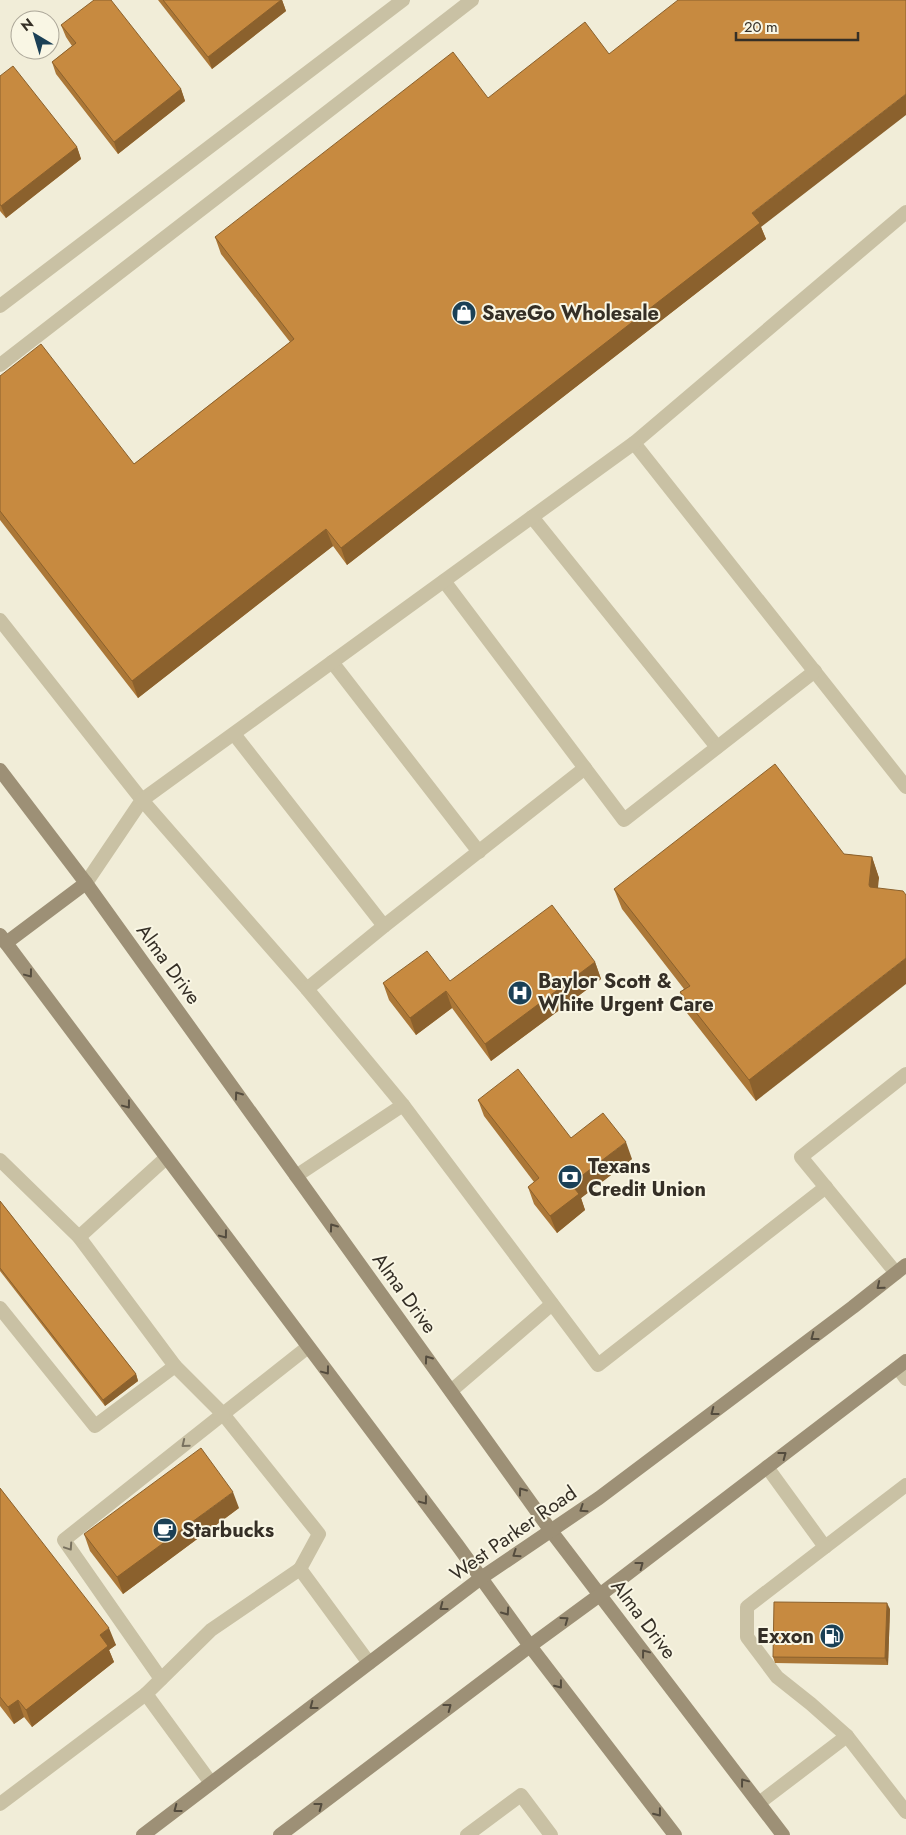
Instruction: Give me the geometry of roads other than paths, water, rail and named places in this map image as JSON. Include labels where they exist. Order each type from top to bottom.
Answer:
[{"type":"main road","name":"Alma Drive","points":[[0,770],[86,883],[551,1530],[784,1835]]},
{"type":"main road","points":[[86,883],[3,939],[482,1578],[530,1646],[675,1835]]},
{"type":"main road","name":"West Parker Road","points":[[143,1835],[482,1578],[599,1498],[846,1313],[901,1269]]},
{"type":"main road","points":[[280,1835],[767,1467],[903,1369]]},
{"type":"lane","points":[[0,306],[403,0]]},
{"type":"lane","points":[[0,365],[472,0]]},
{"type":"lane","points":[[86,883],[142,800],[634,442],[906,212]]},
{"type":"lane","points":[[634,442],[906,787]]},
{"type":"lane","points":[[532,516],[717,747]]},
{"type":"lane","points":[[444,581],[624,820],[815,671]]},
{"type":"lane","points":[[0,620],[142,800],[307,989],[404,1105],[598,1365],[826,1187]]},
{"type":"lane","points":[[332,662],[479,852]]},
{"type":"lane","points":[[234,734],[384,926]]},
{"type":"lane","points":[[307,989],[585,768]]},
{"type":"lane","points":[[901,1269],[801,1157],[906,1074]]},
{"type":"lane","points":[[296,1176],[404,1105]]},
{"type":"lane","points":[[79,1237],[166,1158]]},
{"type":"lane","points":[[0,1160],[79,1237],[175,1366],[223,1414],[319,1534],[300,1569],[211,1630],[146,1694],[0,1804]]},
{"type":"lane","points":[[450,1391],[552,1304]]},
{"type":"lane","points":[[0,1308],[95,1426],[175,1366]]},
{"type":"lane","points":[[161,1679],[64,1540],[308,1347]]},
{"type":"lane","points":[[767,1467],[825,1546]]},
{"type":"lane","points":[[906,1485],[747,1607],[747,1638],[777,1677],[847,1736],[906,1812]]},
{"type":"lane","points":[[300,1569],[369,1663]]},
{"type":"lane","points":[[146,1694],[211,1783]]},
{"type":"lane","points":[[759,1803],[847,1736]]},
{"type":"lane","points":[[467,1835],[520,1795],[551,1835]]},
{"type":"place","name":"SaveGo Wholesale","points":[[464,313]]},
{"type":"place","name":"Baylor Scott & White Urgent Care","points":[[520,993]]},
{"type":"place","name":"Texans Credit Union","points":[[570,1177]]},
{"type":"place","name":"Starbucks","points":[[165,1530]]},
{"type":"place","name":"Exxon","points":[[832,1636]]}]
